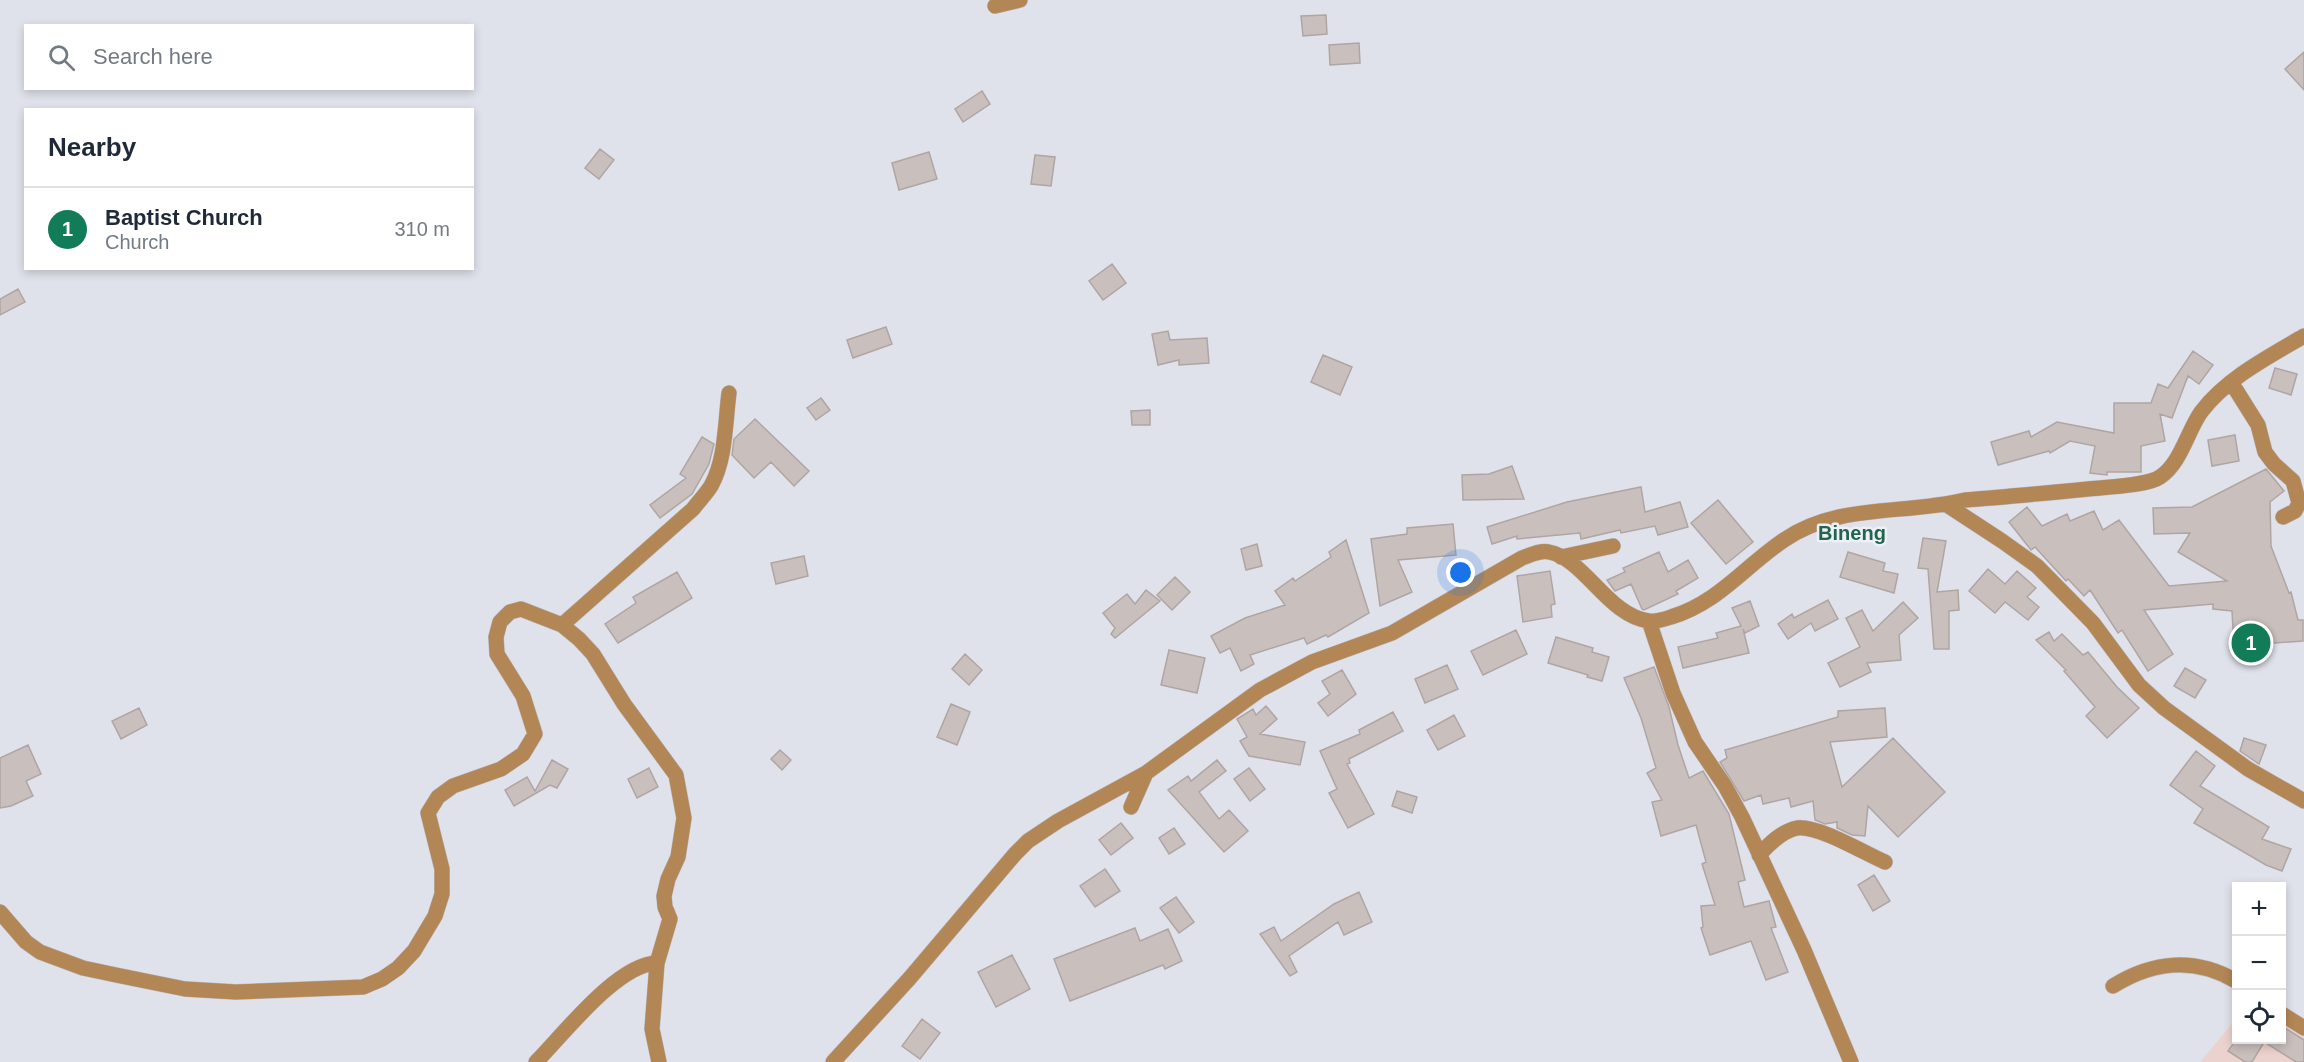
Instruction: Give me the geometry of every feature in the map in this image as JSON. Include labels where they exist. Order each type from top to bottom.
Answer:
[{"type":"street","points":[[995,6],[1020,0]]},
{"type":"street","points":[[833,1062],[909,979],[1028,841],[1084,806],[1146,773],[1244,700],[1289,674],[1312,662],[1392,633],[1522,558],[1537,552],[1549,552],[1561,557],[1602,594],[1629,614],[1649,621],[1678,615],[1706,603],[1785,539],[1816,523],[1848,514],[2116,486],[2158,479],[2174,462],[2202,411],[2231,382],[2304,336]]},
{"type":"street","points":[[2231,382],[2258,424],[2265,453],[2293,481],[2299,503],[2295,512],[2283,517]]},
{"type":"street","points":[[562,625],[693,508],[710,487],[718,471],[722,453],[729,393]]},
{"type":"street","points":[[1947,505],[2037,566],[2093,623],[2139,685],[2164,708],[2248,769],[2304,801]]},
{"type":"street","points":[[1561,557],[1613,546]]},
{"type":"street","points":[[0,912],[26,942],[40,952],[61,961],[105,973],[185,989],[236,992],[289,991],[363,987],[382,979],[398,968],[414,951],[435,916],[442,894],[440,855],[428,822],[428,813],[438,796],[453,786],[501,769],[523,754],[535,734],[523,696],[497,654],[496,637],[500,622],[510,612],[521,609],[562,625],[579,639],[593,654],[624,704],[676,775],[684,818],[683,837],[664,896],[665,907],[670,919],[657,963],[652,1029],[659,1062]]},
{"type":"street","points":[[1649,621],[1673,693],[1695,742],[1733,799],[1808,960],[1851,1062]]},
{"type":"street","points":[[1131,807],[1146,773]]},
{"type":"street","points":[[1759,855],[1784,834],[1804,828],[1818,831],[1885,862]]},
{"type":"street","points":[[536,1062],[608,988],[629,973],[651,963],[657,963]]},
{"type":"street","points":[[2113,986],[2144,970],[2182,964],[2216,970],[2232,979]]},
{"type":"street","points":[[2286,1017],[2304,1028]]},
{"type":"shaded area","points":[[2232,1024],[2232,1044],[2286,1044],[2286,1025],[2304,1036],[2304,1062],[2200,1062]]},
{"type":"building","points":[[1326,15],[1327,34],[1303,36],[1301,16]]},
{"type":"building","points":[[1359,43],[1360,63],[1330,65],[1329,45]]},
{"type":"building","points":[[2304,52],[2304,90],[2285,69]]},
{"type":"building","points":[[982,91],[990,104],[963,122],[955,109]]},
{"type":"building","points":[[600,149],[614,160],[599,179],[585,168]]},
{"type":"building","points":[[929,152],[937,179],[899,190],[892,163]]},
{"type":"building","points":[[1035,155],[1055,157],[1051,186],[1031,184]]},
{"type":"building","points":[[1112,264],[1126,283],[1103,300],[1089,281]]},
{"type":"building","points":[[18,289],[25,302],[0,315],[0,299]]},
{"type":"building","points":[[886,327],[892,344],[853,358],[847,340]]},
{"type":"building","points":[[1168,331],[1170,340],[1207,338],[1209,363],[1179,365],[1179,360],[1158,365],[1152,334]]},
{"type":"building","points":[[2193,351],[2213,365],[2199,384],[2188,376],[2172,418],[2160,414],[2165,441],[2141,446],[2141,472],[2107,472],[2107,475],[2090,473],[2095,446],[2070,441],[2050,453],[2049,451],[1998,465],[1991,442],[2029,431],[2031,437],[2057,422],[2114,433],[2114,403],[2151,403],[2158,384],[2168,388]]},
{"type":"building","points":[[1323,355],[1352,367],[1340,395],[1311,382]]},
{"type":"building","points":[[2275,368],[2297,374],[2291,395],[2269,388]]},
{"type":"building","points":[[821,398],[830,410],[816,420],[807,408]]},
{"type":"building","points":[[1150,410],[1150,425],[1132,425],[1131,411]]},
{"type":"building","points":[[755,419],[809,471],[794,486],[771,462],[754,478],[732,455],[734,439]]},
{"type":"building","points":[[2235,435],[2239,461],[2212,466],[2208,440]]},
{"type":"building","points":[[702,437],[714,444],[709,464],[692,494],[660,518],[650,505],[686,478],[680,474]]},
{"type":"building","points":[[1512,466],[1524,499],[1463,500],[1462,475],[1489,474]]},
{"type":"building","points":[[2266,469],[2284,491],[2270,502],[2271,546],[2289,593],[2291,592],[2298,620],[2303,620],[2303,641],[2234,646],[2232,611],[2213,609],[2213,604],[2144,610],[2173,654],[2148,671],[2122,630],[2118,633],[2090,590],[2084,596],[2068,579],[2066,581],[2035,547],[2031,550],[2009,522],[2027,507],[2042,526],[2067,514],[2070,521],[2094,511],[2103,530],[2119,520],[2169,586],[2227,581],[2178,552],[2190,533],[2154,534],[2153,508],[2192,507]]},
{"type":"building","points":[[1641,487],[1645,512],[1680,502],[1688,527],[1658,535],[1655,526],[1621,533],[1620,530],[1581,539],[1580,533],[1517,539],[1517,536],[1492,544],[1487,527],[1567,502]]},
{"type":"building","points":[[1718,500],[1753,542],[1726,564],[1691,523]]},
{"type":"building","points":[[1453,524],[1456,555],[1398,560],[1412,592],[1380,606],[1371,539],[1407,534],[1407,528]]},
{"type":"building","points":[[1923,538],[1946,541],[1937,592],[1958,590],[1959,610],[1949,611],[1949,649],[1934,649],[1928,569],[1918,568]]},
{"type":"building","points":[[1346,540],[1369,613],[1328,637],[1326,635],[1307,644],[1304,638],[1250,655],[1254,664],[1241,671],[1230,648],[1220,653],[1211,636],[1245,618],[1285,605],[1275,591],[1293,578],[1295,581],[1331,557],[1329,552]]},
{"type":"building","points":[[1257,544],[1262,566],[1246,570],[1241,549]]},
{"type":"building","points":[[1659,552],[1668,572],[1688,560],[1698,578],[1676,591],[1678,594],[1644,610],[1631,584],[1615,591],[1607,580],[1625,572],[1623,568]]},
{"type":"building","points":[[1848,552],[1885,563],[1883,571],[1898,574],[1894,593],[1840,577]]},
{"type":"building","points":[[804,556],[808,576],[776,584],[771,563]]},
{"type":"building","points":[[1988,569],[2005,584],[2017,571],[2036,588],[2027,597],[2039,607],[2028,620],[2005,602],[1995,613],[1969,591]]},
{"type":"building","points":[[1550,571],[1555,604],[1551,605],[1552,617],[1523,622],[1517,576]]},
{"type":"building","points":[[677,572],[692,598],[618,643],[605,624],[636,603],[633,597]]},
{"type":"building","points":[[1175,577],[1190,592],[1172,610],[1157,595]]},
{"type":"building","points":[[1146,590],[1160,601],[1115,638],[1111,634],[1115,628],[1103,613],[1127,594],[1135,604]]},
{"type":"building","points":[[1828,600],[1838,619],[1815,631],[1811,623],[1788,639],[1778,624],[1792,614],[1794,618]]},
{"type":"building","points":[[1750,601],[1759,626],[1745,633],[1743,629],[1749,653],[1683,668],[1678,647],[1718,638],[1716,633],[1741,626],[1732,608]]},
{"type":"building","points":[[1903,602],[1918,618],[1899,635],[1901,660],[1867,663],[1871,672],[1840,687],[1828,663],[1860,647],[1846,618],[1862,610],[1873,631]]},
{"type":"building","points":[[1516,630],[1527,654],[1483,675],[1471,651]]},
{"type":"building","points":[[2049,632],[2054,641],[2062,634],[2083,655],[2088,652],[2117,687],[2139,708],[2107,738],[2086,716],[2095,707],[2064,671],[2066,670],[2036,640]]},
{"type":"building","points":[[1556,637],[1593,648],[1592,652],[1609,657],[1602,681],[1548,663]]},
{"type":"building","points":[[1169,650],[1205,658],[1197,693],[1161,685]]},
{"type":"building","points":[[965,654],[982,670],[969,685],[952,669]]},
{"type":"building","points":[[1447,665],[1458,689],[1425,703],[1415,679]]},
{"type":"building","points":[[1654,667],[1669,707],[1689,778],[1703,771],[1729,814],[1745,880],[1738,882],[1744,907],[1769,901],[1776,927],[1771,928],[1788,972],[1766,980],[1751,941],[1710,955],[1701,928],[1703,927],[1701,906],[1715,905],[1702,864],[1706,862],[1696,825],[1661,836],[1652,802],[1662,800],[1647,773],[1656,768],[1641,718],[1624,678]]},
{"type":"building","points":[[2185,668],[2206,680],[2195,698],[2174,686]]},
{"type":"building","points":[[1342,670],[1356,694],[1328,716],[1318,703],[1330,694],[1322,681]]},
{"type":"building","points":[[951,704],[970,712],[957,745],[937,737]]},
{"type":"building","points":[[1266,706],[1277,719],[1260,734],[1305,742],[1300,765],[1249,756],[1240,741],[1247,737],[1237,719],[1253,709],[1256,715]]},
{"type":"building","points":[[139,708],[147,725],[121,739],[112,721]]},
{"type":"building","points":[[1885,708],[1887,737],[1830,742],[1842,787],[1893,738],[1945,792],[1898,837],[1868,806],[1865,836],[1852,835],[1837,828],[1837,822],[1825,824],[1815,820],[1813,801],[1791,807],[1789,798],[1763,804],[1761,795],[1744,801],[1720,762],[1727,758],[1725,750],[1838,717],[1838,711]]},
{"type":"building","points":[[1393,712],[1403,731],[1349,759],[1350,763],[1347,764],[1374,814],[1348,828],[1329,793],[1337,789],[1320,751],[1360,734],[1359,730]]},
{"type":"building","points":[[1454,715],[1465,736],[1438,750],[1427,730]]},
{"type":"building","points":[[2244,738],[2266,745],[2259,764],[2240,751]]},
{"type":"building","points":[[28,745],[41,774],[26,781],[33,796],[11,806],[0,808],[0,758]]},
{"type":"building","points":[[780,750],[791,760],[782,770],[771,759]]},
{"type":"building","points":[[2196,751],[2215,766],[2200,786],[2269,827],[2262,839],[2291,849],[2282,871],[2266,865],[2194,823],[2203,809],[2170,785]]},
{"type":"building","points":[[552,760],[568,769],[557,788],[550,785],[514,806],[505,790],[527,777],[535,791]]},
{"type":"building","points":[[1217,760],[1226,771],[1199,792],[1219,819],[1229,810],[1248,831],[1224,852],[1168,790],[1188,776],[1191,781]]},
{"type":"building","points":[[649,768],[658,787],[637,798],[628,779]]},
{"type":"building","points":[[1249,768],[1265,789],[1250,801],[1234,779]]},
{"type":"building","points":[[1397,791],[1417,797],[1412,813],[1392,806]]},
{"type":"building","points":[[1121,823],[1133,838],[1111,855],[1099,840]]},
{"type":"building","points":[[1174,828],[1185,844],[1169,854],[1159,838]]},
{"type":"building","points":[[1105,869],[1120,891],[1095,907],[1080,886]]},
{"type":"building","points":[[1874,875],[1890,901],[1873,911],[1858,885]]},
{"type":"building","points":[[1359,892],[1372,922],[1344,935],[1338,922],[1289,956],[1297,972],[1290,976],[1260,934],[1274,927],[1281,941],[1334,904]]},
{"type":"building","points":[[1176,897],[1194,922],[1179,933],[1160,908]]},
{"type":"building","points":[[1135,928],[1140,941],[1168,929],[1182,961],[1165,969],[1163,965],[1070,1001],[1054,959]]},
{"type":"building","points":[[1012,955],[1030,989],[996,1007],[978,972]]},
{"type":"building","points":[[922,1019],[940,1033],[920,1059],[902,1046]]},
{"type":"building","points":[[2286,1029],[2304,1040],[2304,1062],[2296,1062],[2267,1044],[2286,1044]]},
{"type":"building","points":[[2233,1044],[2263,1044],[2252,1062],[2245,1062],[2228,1051]]},
{"type":"place","name":"Baptist Church","points":[[2251,643]]},
{"type":"district","name":"Bineng","points":[[1852,533]]}]
